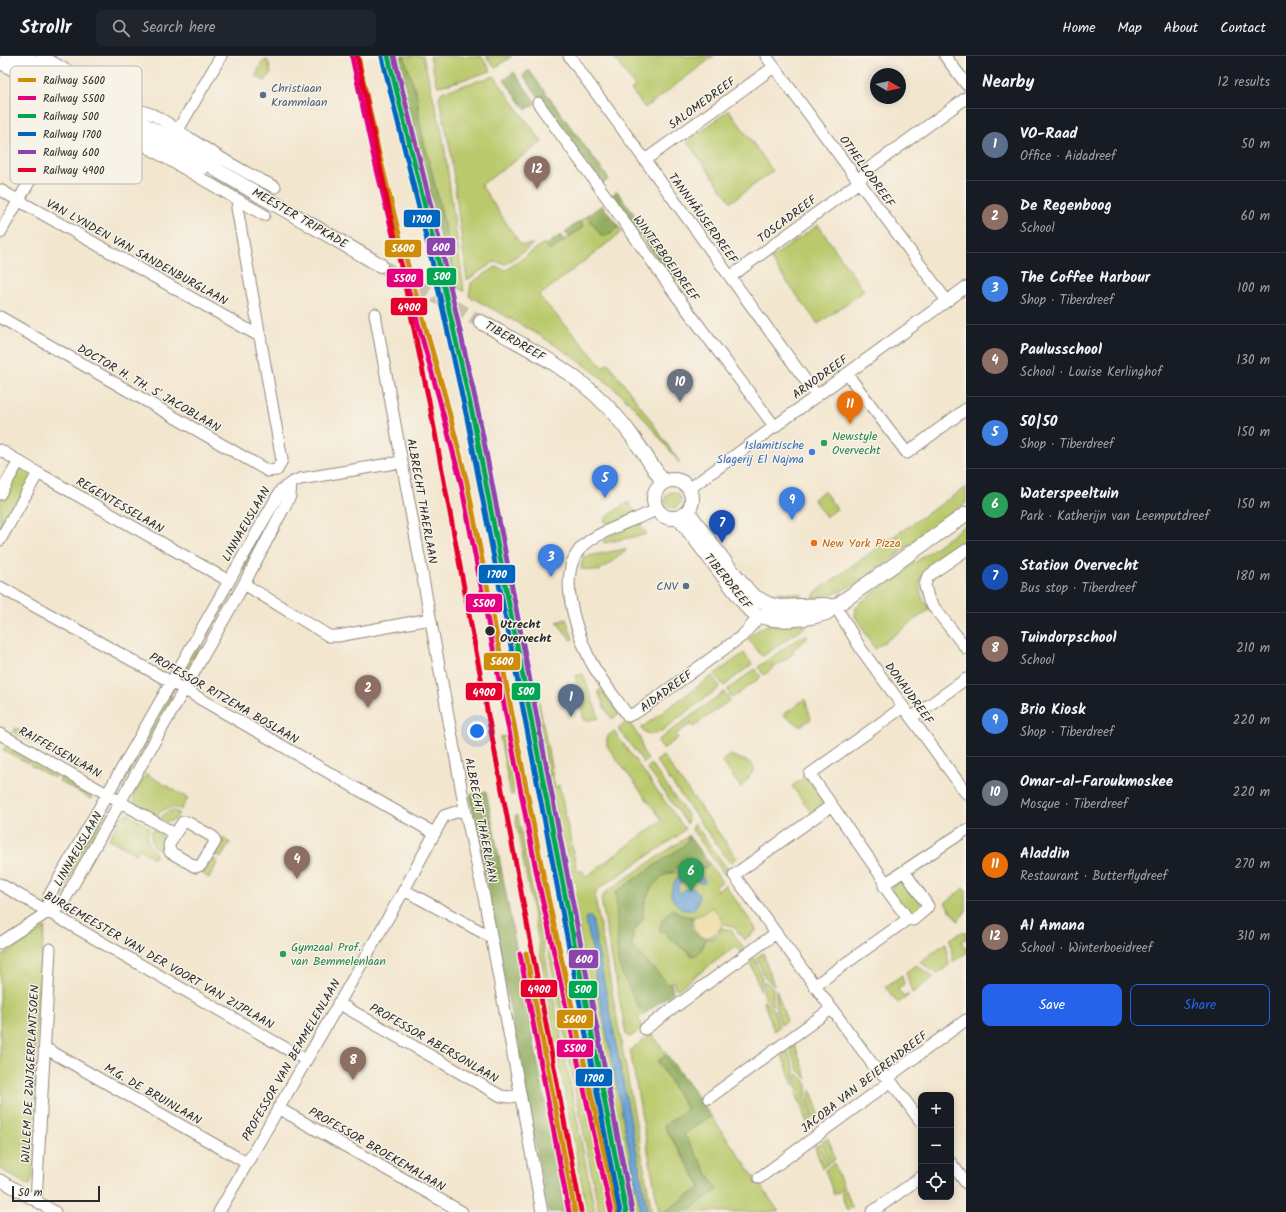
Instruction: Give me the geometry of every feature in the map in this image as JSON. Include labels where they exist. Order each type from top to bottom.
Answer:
[{"type":"street","name":"MEESTER TRIPKADE","points":[[8,56],[25,66]]},
{"type":"street","name":"MEESTER TRIPKADE","points":[[23,56],[38,66]]},
{"type":"street","name":"MEESTER TRIPKADE","points":[[42,56],[52,66]]},
{"type":"street","points":[[173,139],[220,56]]},
{"type":"street","name":"TANNHÄUSERDREEF","points":[[568,56],[817,396]]},
{"type":"street","name":"OTHELLODREEF","points":[[766,56],[947,301]]},
{"type":"street","points":[[946,56],[966,84]]},
{"type":"street","name":"MEESTER TRIPKADE","points":[[0,63],[10,69]]},
{"type":"street","name":"SALOMEDREEF","points":[[645,160],[774,67]]},
{"type":"street","name":"TOSCADREEF","points":[[730,277],[859,182],[867,170],[966,98]]},
{"type":"street","name":"WINTERBOEIDREEF","points":[[538,103],[606,195],[673,291],[775,426]]},
{"type":"street","name":"MEESTER TRIPKADE","points":[[142,111],[146,111],[202,167],[220,172],[380,265]]},
{"type":"street","name":"MEESTER TRIPKADE","points":[[142,124],[173,139]]},
{"type":"street","name":"MEESTER TRIPKADE","points":[[142,127],[173,139],[193,141],[275,187]]},
{"type":"street","name":"MEESTER TRIPKADE","points":[[142,144],[264,215]]},
{"type":"street","points":[[0,233],[28,184]]},
{"type":"street","name":"VAN LYNDEN VAN SANDENBURGLAAN","points":[[0,190],[261,337]]},
{"type":"street","points":[[239,200],[237,208],[261,337]]},
{"type":"street","name":"ARNODREEF","points":[[689,489],[966,287]]},
{"type":"street","name":"ALBRECHT THAERLAAN","points":[[375,314],[465,809],[491,937],[542,1212]]},
{"type":"street","name":"DOCTOR H. TH. S' JACOBLAAN","points":[[0,317],[268,472],[277,470],[282,460],[261,337]]},
{"type":"street","name":"TIBERDREEF","points":[[481,322],[540,355],[568,373],[605,404],[624,426],[663,482]]},
{"type":"street","points":[[846,374],[907,453],[966,409]]},
{"type":"street","name":"REGENTESSELAAN","points":[[0,450],[229,581]]},
{"type":"street","points":[[0,494],[19,461]]},
{"type":"street","points":[[291,483],[300,479],[402,462]]},
{"type":"street","points":[[0,540],[38,473]]},
{"type":"street","points":[[668,480],[680,481],[689,489],[692,501],[683,515],[674,519],[664,517],[656,510],[653,498],[654,492],[663,482],[668,480]]},
{"type":"street","name":"LINNAEUSLAAN","points":[[48,912],[50,896],[107,794],[281,490],[291,483]]},
{"type":"street","name":"LINNAEUSLAAN","points":[[48,912],[61,906],[184,690],[244,584],[290,496],[291,483]]},
{"type":"street","name":"AIDADREEF","points":[[656,510],[588,541],[577,553],[572,566],[569,590],[570,600],[589,658],[628,716],[637,712],[742,636],[764,610]]},
{"type":"street","name":"TIBERDREEF","points":[[683,515],[748,608],[764,610],[774,619],[806,618],[826,613],[966,514]]},
{"type":"street","points":[[966,550],[931,574],[927,578],[925,586],[929,600],[966,648]]},
{"type":"street","points":[[244,584],[329,636],[338,636],[430,619]]},
{"type":"street","name":"PROFESSOR RITZEMA BOSLAAN","points":[[0,587],[171,682],[434,833]]},
{"type":"street","name":"DONAUDREEF","points":[[836,607],[861,649],[966,792]]},
{"type":"street","points":[[911,718],[966,679]]},
{"type":"street","points":[[903,707],[810,774],[886,883],[884,886],[908,919]]},
{"type":"street","name":"RAIFFEISENLAAN","points":[[0,734],[107,794]]},
{"type":"street","points":[[107,794],[176,834]]},
{"type":"street","points":[[832,805],[734,875],[876,1069],[890,1080],[918,1118]]},
{"type":"street","name":"PROFESSOR VAN BEMMELENLAAN","points":[[223,1211],[247,1163],[404,890],[444,816],[465,809]]},
{"type":"street","points":[[886,883],[966,830]]},
{"type":"street","points":[[814,986],[908,919],[912,920],[926,909],[928,906],[904,871]]},
{"type":"street","name":"BURGEMEESTER VAN DER VOORT VAN ZIJPLAAN","points":[[0,884],[306,1060]]},
{"type":"street","points":[[404,890],[491,937]]},
{"type":"street","points":[[0,943],[48,912]]},
{"type":"street","points":[[645,1029],[776,933]]},
{"type":"street","name":"WILLEM DE ZWIJGERPLANTSOEN","points":[[36,1201],[50,949]]},
{"type":"street","name":"PROFESSOR ABERSONLAAN","points":[[338,1003],[501,1096],[510,1097],[520,1095]]},
{"type":"street","points":[[709,1098],[831,1009]]},
{"type":"street","name":"JACOBA VAN BEIERENDREEF","points":[[759,1178],[877,1092],[890,1080],[895,1072],[966,1020]]},
{"type":"street","name":"M.G. DE BRUINLAAN","points":[[45,1048],[247,1163]]},
{"type":"street","name":"PROFESSOR BROEKEMALAAN","points":[[278,1108],[462,1212]]},
{"type":"street","points":[[952,1164],[966,1183]]},
{"type":"street","points":[[872,1212],[918,1179]]},
{"type":"street","points":[[0,1180],[55,1212]]},
{"type":"green space","points":[[396,56],[404,56],[417,96],[420,125],[452,262],[451,285],[427,181],[405,96],[405,88]]},
{"type":"green space","points":[[404,56],[423,56],[443,137],[464,291],[451,285],[452,262],[420,125],[418,105]]},
{"type":"green space","points":[[430,56],[481,56],[491,71],[438,86]]},
{"type":"green space","points":[[486,56],[512,56],[495,68]]},
{"type":"green space","points":[[613,56],[714,56],[645,108],[631,90],[635,87]]},
{"type":"green space","points":[[266,60],[268,61],[271,73],[265,81],[256,76],[261,64]]},
{"type":"green space","points":[[529,70],[609,179],[602,184],[523,75]]},
{"type":"green space","points":[[514,72],[536,103],[526,110],[504,80]]},
{"type":"green space","points":[[494,76],[542,142],[481,185],[521,245],[533,244],[506,264],[494,262],[467,280],[450,149],[439,98],[442,92]]},
{"type":"green space","points":[[729,110],[773,171],[731,202],[687,142]]},
{"type":"green space","points":[[617,191],[679,276],[673,280],[611,196]]},
{"type":"green space","points":[[602,205],[619,227],[604,237],[587,216]]},
{"type":"green space","points":[[587,216],[601,235],[606,236],[619,227],[622,232],[539,296],[603,367],[608,363],[647,415],[680,463],[636,409],[593,371],[533,331],[469,296],[471,283],[496,267],[506,270],[544,243],[550,251],[583,227],[581,220]]},
{"type":"green space","points":[[581,220],[583,227],[569,237],[565,232]]},
{"type":"green space","points":[[818,225],[864,291],[818,324],[770,259]]},
{"type":"green space","points":[[561,235],[565,240],[550,251],[546,245]]},
{"type":"green space","points":[[19,461],[38,473],[0,540],[0,494]]},
{"type":"green space","points":[[966,487],[966,503],[864,580],[839,592],[813,599],[815,593],[881,545]]},
{"type":"green space","points":[[824,491],[837,509],[826,517],[813,499]]},
{"type":"green space","points":[[670,492],[676,492],[681,497],[679,506],[676,508],[670,508],[665,503],[665,497]]},
{"type":"green space","points":[[628,502],[636,513],[608,526],[604,519]]},
{"type":"green space","points":[[274,509],[278,512],[245,571],[240,568]]},
{"type":"green space","points":[[638,522],[647,534],[604,543],[603,539]]},
{"type":"green space","points":[[966,525],[966,546],[932,571],[921,577],[920,591],[924,601],[930,609],[875,649],[855,616],[856,608],[860,603]]},
{"type":"green space","points":[[625,549],[626,551],[599,571],[581,569],[583,557]]},
{"type":"green space","points":[[782,592],[802,595],[803,602],[773,600],[777,593]]},
{"type":"green space","points":[[226,593],[231,595],[185,675],[181,672]]},
{"type":"green space","points":[[566,619],[573,639],[571,640],[557,622]]},
{"type":"green space","points":[[805,622],[806,626],[763,656],[747,637],[768,624]]},
{"type":"green space","points":[[807,635],[807,639],[792,650],[794,653],[775,667],[773,664],[771,665],[773,668],[764,675],[758,667],[793,642]]},
{"type":"green space","points":[[744,653],[752,664],[724,686],[715,674]]},
{"type":"green space","points":[[755,669],[761,677],[732,698],[727,690]]},
{"type":"green space","points":[[583,674],[599,718],[584,721],[575,676]]},
{"type":"green space","points":[[712,676],[720,687],[660,732],[649,734],[641,728]]},
{"type":"green space","points":[[536,687],[555,788],[559,785],[577,871],[580,869],[587,876],[662,820],[607,746],[607,737],[614,731],[685,829],[679,835],[601,887],[596,892],[595,898],[652,1212],[631,1212],[571,889],[568,872],[570,872],[565,847],[562,842],[532,688]]},
{"type":"green space","points":[[601,689],[619,714],[612,719],[604,707],[598,691]]},
{"type":"green space","points":[[724,692],[730,700],[693,727],[691,724],[676,734],[678,738],[663,749],[657,741]]},
{"type":"green space","points":[[168,695],[173,697],[121,787],[117,785]]},
{"type":"green space","points":[[805,699],[811,719],[800,726],[783,715]]},
{"type":"green space","points":[[628,721],[640,738],[643,752],[648,760],[644,763],[618,728]]},
{"type":"green space","points":[[16,728],[40,742],[38,746],[13,732]]},
{"type":"green space","points":[[508,736],[517,781],[513,782],[515,794],[511,795],[500,737]]},
{"type":"green space","points":[[42,743],[65,756],[62,760],[39,747]]},
{"type":"green space","points":[[6,746],[30,759],[28,763],[3,750]]},
{"type":"green space","points":[[730,755],[751,763],[755,769],[741,788],[722,761]]},
{"type":"green space","points":[[663,756],[737,858],[730,863],[656,761]]},
{"type":"green space","points":[[72,760],[103,778],[102,780],[98,780],[70,764]]},
{"type":"green space","points":[[32,761],[56,774],[54,778],[30,765]]},
{"type":"green space","points":[[651,764],[686,813],[688,819],[687,824],[647,768]]},
{"type":"green space","points":[[146,774],[188,798],[181,810],[178,808],[168,808],[157,816],[135,803],[133,796]]},
{"type":"green space","points":[[806,776],[827,805],[813,815],[792,786]]},
{"type":"green space","points":[[61,777],[93,795],[91,799],[59,781]]},
{"type":"green space","points":[[486,791],[566,1212],[548,1212],[470,795]]},
{"type":"green space","points":[[103,809],[108,812],[60,895],[58,897],[54,896]]},
{"type":"green space","points":[[168,811],[175,811],[179,813],[175,820],[167,822],[160,818]]},
{"type":"green space","points":[[128,814],[150,828],[148,831],[148,841],[156,853],[154,858],[139,849],[136,854],[109,839],[122,816]]},
{"type":"green space","points":[[522,815],[591,1130],[601,1167],[602,1179],[610,1212],[599,1212]]},
{"type":"green space","points":[[515,816],[518,816],[595,1212],[587,1212]]},
{"type":"green space","points":[[694,823],[729,871],[725,875],[692,830]]},
{"type":"green space","points":[[153,829],[161,834],[163,842],[158,850],[151,841]]},
{"type":"green space","points":[[688,835],[687,841],[683,846],[616,892],[618,914],[617,950],[639,1008],[647,1012],[638,1018],[642,1025],[642,1029],[630,1037],[626,1035],[601,899],[606,892]]},
{"type":"green space","points":[[688,835],[709,863],[705,868],[696,865],[679,867],[673,872],[662,877],[651,888],[644,903],[643,918],[633,932],[632,947],[669,985],[671,983],[673,992],[647,1012],[639,1008],[623,976],[618,962],[616,892],[683,846],[687,841]]},
{"type":"green space","points":[[223,838],[230,843],[221,858],[213,854]]},
{"type":"green space","points":[[211,858],[218,862],[209,878],[202,872]]},
{"type":"green space","points":[[709,863],[722,882],[716,886],[717,891],[725,885],[757,930],[744,940],[733,926],[721,923],[721,928],[731,930],[745,950],[741,953],[736,946],[678,989],[675,988],[673,981],[669,985],[632,947],[633,932],[643,918],[644,903],[651,888],[662,877],[687,866],[696,866],[704,869]],"holes":[[[673,909],[681,915],[693,917],[695,929],[701,936],[710,937],[720,930],[721,931],[714,938],[706,939],[703,947],[693,956],[669,938],[664,931]]]},
{"type":"green space","points":[[902,878],[923,907],[910,917],[890,889],[894,886],[893,884]]},
{"type":"green space","points":[[964,888],[966,890],[966,911],[958,921],[945,903]]},
{"type":"green space","points":[[673,909],[681,915],[693,917],[693,919],[691,919],[692,929],[696,934],[706,939],[696,955],[693,956],[669,938],[664,931],[659,931],[664,918]]},
{"type":"green space","points":[[46,927],[43,941],[37,1016],[33,1175],[30,1185],[0,1169],[0,1107],[2,1105],[3,1095],[0,1091],[0,957]]},
{"type":"green space","points":[[962,932],[966,933],[966,939],[962,941],[963,948],[966,946],[966,953],[953,962],[950,939]]},
{"type":"green space","points":[[946,943],[949,965],[937,974],[920,962]]},
{"type":"green space","points":[[763,953],[774,986],[765,978],[757,957]]},
{"type":"green space","points":[[755,958],[762,979],[760,990],[750,962]]},
{"type":"green space","points":[[916,965],[934,977],[912,993],[906,972]]},
{"type":"green space","points":[[902,975],[904,984],[898,989],[903,997],[908,994],[908,996],[898,1003],[885,987]]},
{"type":"green space","points":[[764,981],[773,988],[773,1006],[764,995]]},
{"type":"green space","points":[[776,990],[787,1021],[781,1025],[776,1009]]},
{"type":"green space","points":[[763,1000],[774,1010],[779,1027],[774,1031]]},
{"type":"green space","points":[[652,1034],[667,1055],[658,1062],[687,1109],[665,1128],[700,1185],[700,1188],[664,1212],[659,1212],[630,1050]]},
{"type":"green space","points":[[795,1045],[807,1079],[798,1070],[790,1049]]},
{"type":"green space","points":[[788,1051],[795,1072],[793,1085],[782,1055]]},
{"type":"green space","points":[[667,1055],[711,1116],[684,1134],[717,1189],[715,1192],[685,1212],[664,1212],[700,1188],[691,1168],[664,1126],[687,1109],[658,1062]]},
{"type":"green space","points":[[797,1074],[807,1085],[806,1099],[797,1088]]},
{"type":"green space","points":[[811,1090],[819,1114],[814,1118],[808,1101]]},
{"type":"green space","points":[[796,1092],[806,1102],[812,1119],[807,1123]]},
{"type":"green space","points":[[711,1116],[779,1212],[685,1212],[715,1192],[717,1189],[684,1134]]},
{"type":"green space","points":[[828,1138],[835,1159],[830,1163],[822,1142]]},
{"type":"green space","points":[[820,1144],[828,1164],[822,1168],[815,1147]]},
{"type":"green space","points":[[834,1163],[844,1189],[834,1195],[825,1170]]},
{"type":"green space","points":[[846,1190],[852,1207],[847,1210],[841,1194]]},
{"type":"sand","points":[[711,907],[720,916],[722,924],[719,931],[706,937],[699,935],[694,929],[693,917],[703,914]]},
{"type":"water","points":[[685,873],[696,874],[705,880],[704,883],[701,884],[694,878],[690,878],[679,884],[679,893],[690,887],[696,890],[699,894],[696,907],[688,910],[679,907],[671,896],[672,888],[675,882]]},
{"type":"water","points":[[587,917],[591,917],[592,919],[648,1212],[641,1212],[595,974],[596,968],[586,921]]},
{"type":"tunnel","points":[[380,265],[481,322]]},
{"type":"rail line","name":"4900","points":[[357,56],[429,401],[581,1211]]},
{"type":"rail line","name":"5600","points":[[358,56],[379,153],[399,234],[445,396],[467,482],[544,879],[617,1212]]},
{"type":"rail line","name":"500","points":[[388,56],[438,260],[473,417],[626,1212]]},
{"type":"rail line","name":"600","points":[[394,56],[444,259],[479,416],[632,1211]]},
{"type":"rail line","name":"5500","points":[[352,57],[373,154],[393,235],[439,398],[461,483],[538,880],[611,1212]]},
{"type":"rail line","name":"1700","points":[[382,57],[432,261],[467,418],[620,1212]]},
{"type":"rail line","name":"5600","points":[[526,953],[575,1212]]},
{"type":"rail line","name":"5500","points":[[520,954],[569,1212]]},
{"type":"place","name":"Christiaan Krammlaan","points":[[263,95]]},
{"type":"place","name":"Al Amana","points":[[537,189]]},
{"type":"place","name":"Omar-al-Faroukmoskee","points":[[680,402]]},
{"type":"place","name":"Aladdin","points":[[850,424]]},
{"type":"place","name":"Newstyle Overvecht","points":[[824,443]]},
{"type":"place","name":"Islamitische Slagerij El Najma","points":[[812,452]]},
{"type":"place","name":"50|50","points":[[605,498]]},
{"type":"place","name":"Brio Kiosk","points":[[792,520]]},
{"type":"place","name":"Station Overvecht","points":[[722,543]]},
{"type":"place","name":"New York Pizza","points":[[814,543]]},
{"type":"place","name":"The Coffee Harbour","points":[[551,577]]},
{"type":"place","name":"CNV","points":[[686,586]]},
{"type":"place","name":"Utrecht Overvecht","points":[[490,631]]},
{"type":"place","name":"De Regenboog","points":[[368,708]]},
{"type":"place","name":"VO-Raad","points":[[571,717]]},
{"type":"place","name":"Paulusschool","points":[[297,879]]},
{"type":"place","name":"Waterspeeltuin","points":[[691,891]]},
{"type":"place","name":"Gymzaal Prof. van Bemmelenlaan","points":[[283,954]]},
{"type":"place","name":"Tuindorpschool","points":[[353,1080]]}]
